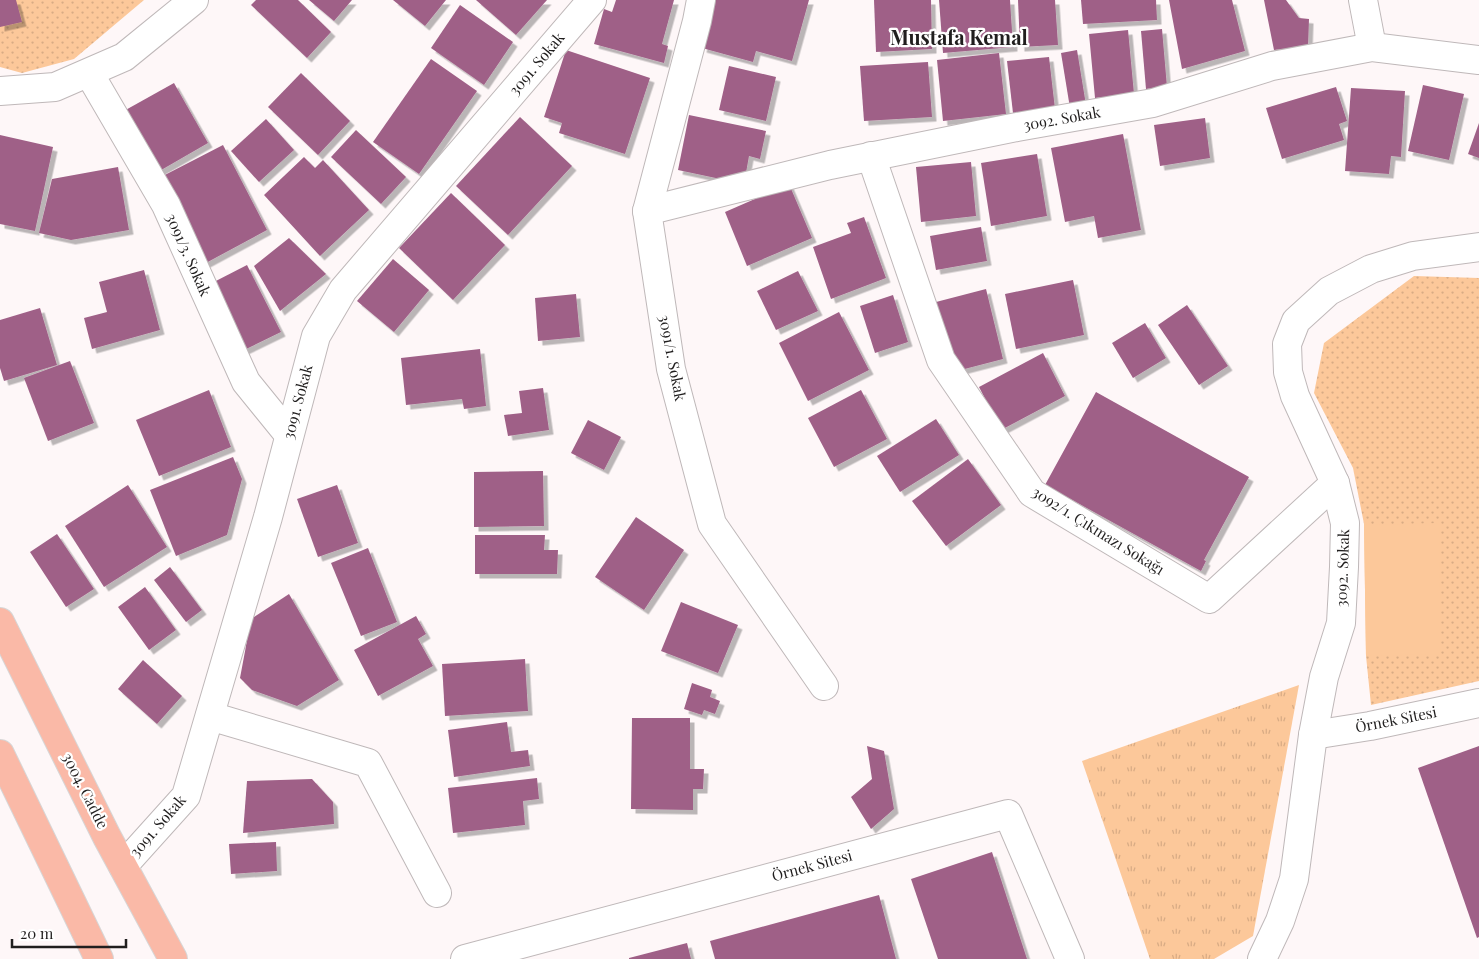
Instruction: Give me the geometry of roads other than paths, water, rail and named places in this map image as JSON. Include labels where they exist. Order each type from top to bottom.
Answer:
[{"type":"main road","name":"3004. Cadde","points":[[0,622],[172,959]]},
{"type":"main road","points":[[0,754],[100,959]]},
{"type":"street","points":[[0,91],[56,87],[124,57],[194,0]]},
{"type":"street","name":"3091. Sokak","points":[[123,866],[186,796],[268,517],[316,336],[343,290],[592,0]]},
{"type":"street","name":"3091/1. Sokak","points":[[701,0],[698,21],[647,211],[671,369],[712,524],[824,686]]},
{"type":"street","points":[[1363,0],[1372,47]]},
{"type":"street","name":"3092. Sokak","points":[[647,211],[871,156],[1017,127],[1153,103],[1272,66],[1372,47],[1479,60]]},
{"type":"street","name":"3091/3. Sokak","points":[[89,73],[166,205],[246,382],[290,434]]},
{"type":"street","name":"3092/1. Çıkmazı Sokağı","points":[[871,156],[941,360],[1032,493],[1209,599],[1335,483]]},
{"type":"street","name":"3092. Sokak","points":[[1262,959],[1280,921],[1294,879],[1313,735],[1324,677],[1341,623],[1345,523],[1335,483],[1295,396],[1288,372],[1287,344],[1296,321],[1329,291],[1371,269],[1414,256],[1479,247]]},
{"type":"street","name":"Örnek Sitesi","points":[[1313,735],[1370,726],[1479,702]]},
{"type":"street","points":[[210,716],[368,763],[437,893]]},
{"type":"street","name":"Örnek Sitesi","points":[[465,959],[1008,814],[1070,959]]},
{"type":"district","name":"Mustafa Kemal","points":[[959,38]]}]
